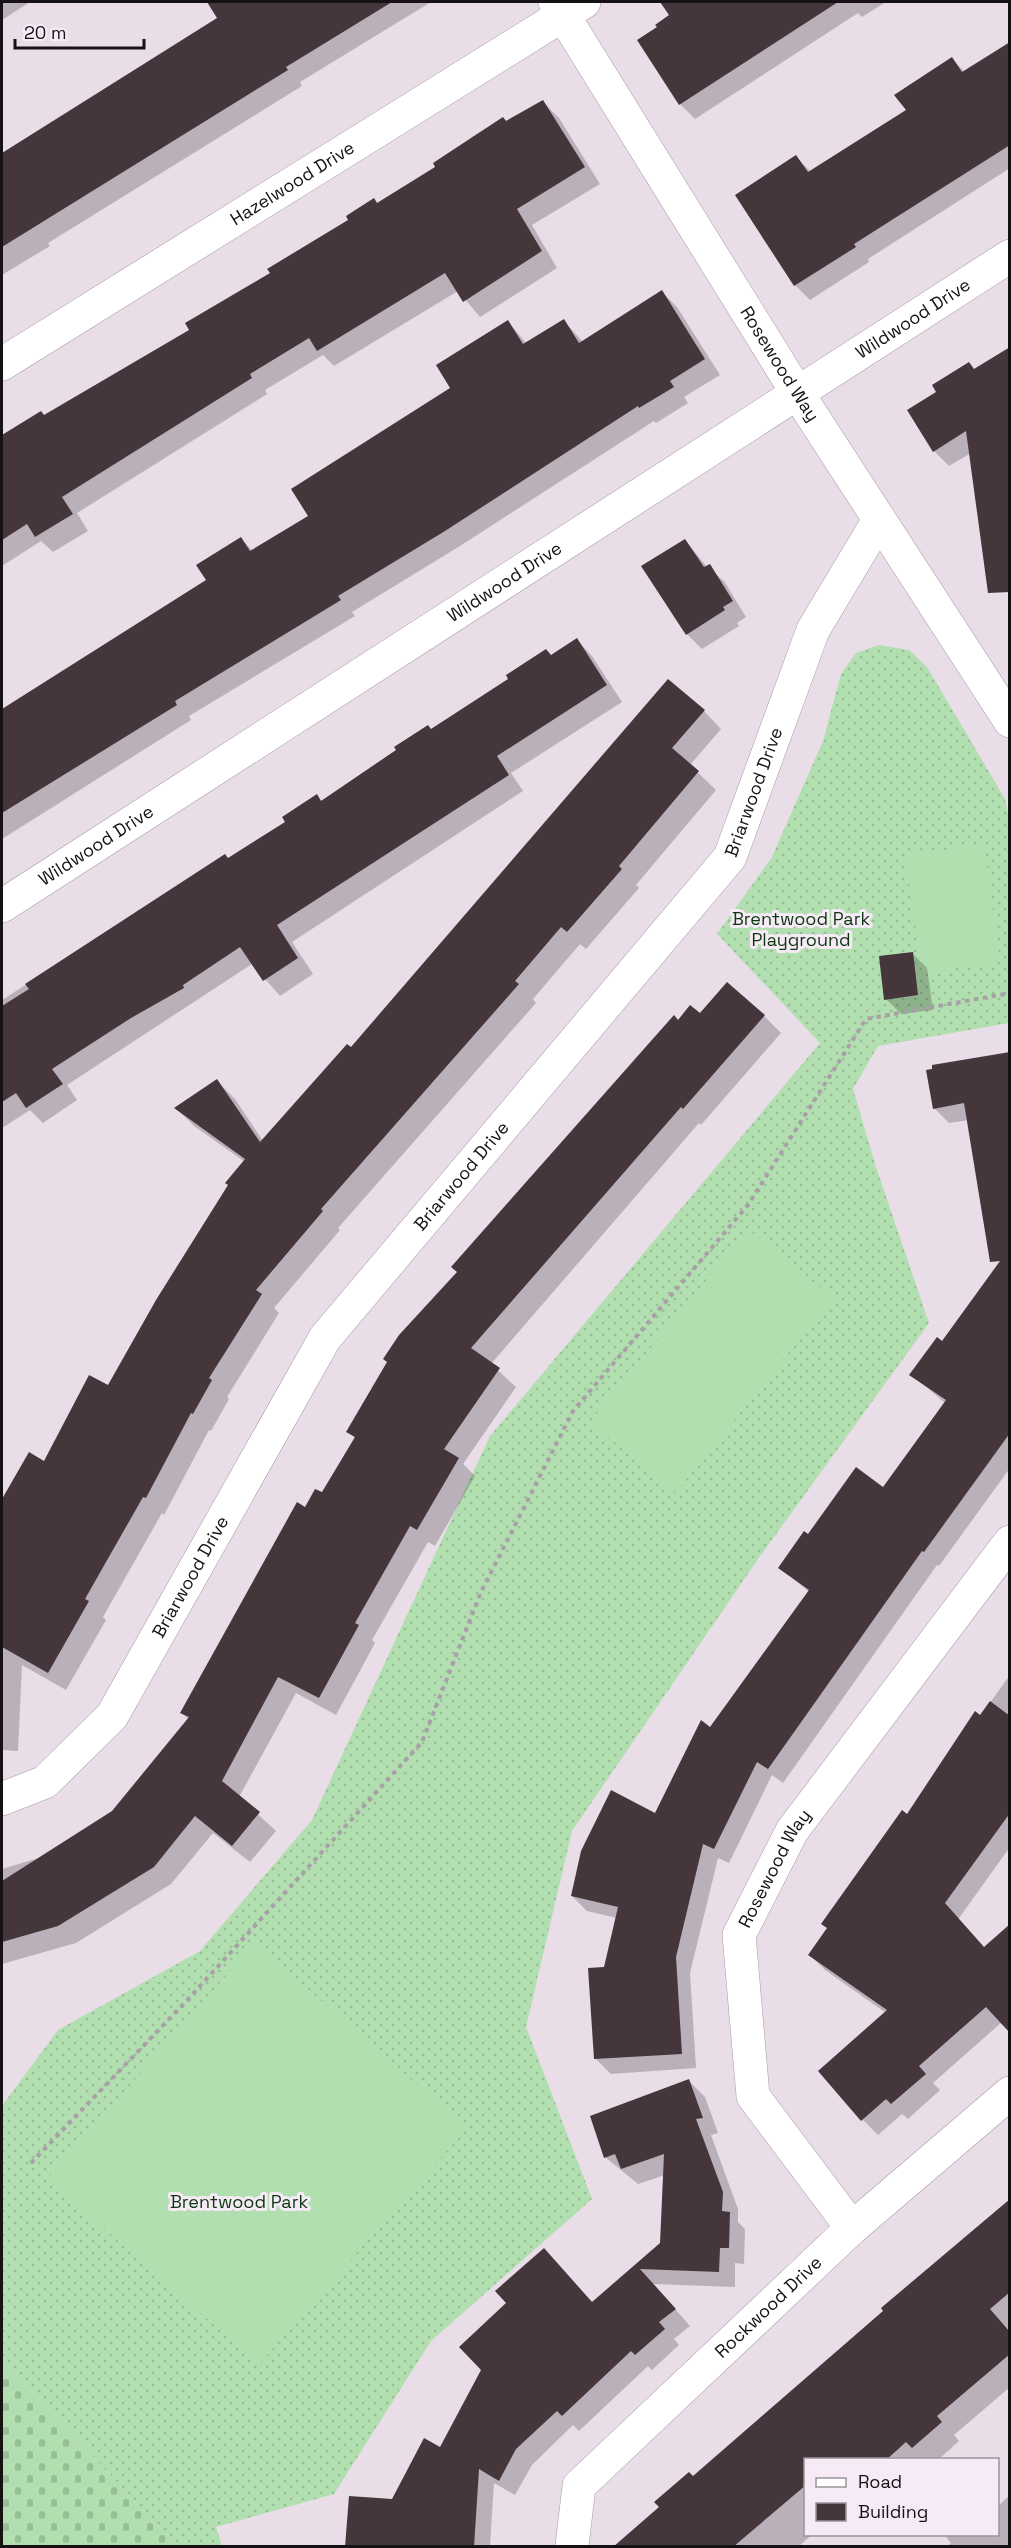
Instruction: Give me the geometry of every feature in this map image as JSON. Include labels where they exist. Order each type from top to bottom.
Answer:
[{"type":"street","name":"Hazelwood Drive","points":[[2,364],[568,6]]},
{"type":"street","name":"Rosewood Way","points":[[568,6],[798,394],[1010,722]]},
{"type":"street","name":"Wildwood Drive","points":[[2,906],[1010,256]]},
{"type":"street","name":"Briarwood Drive","points":[[2,1799],[45,1782],[112,1716],[325,1338],[730,857],[813,630],[879,520]]},
{"type":"street","name":"Rosewood Way","points":[[852,2228],[753,2096],[739,1935],[792,1831],[1010,1542]]},
{"type":"street","name":"Rockwood Drive","points":[[572,2547],[579,2487],[852,2228],[1010,2093]]},
{"type":"path","points":[[31,2163],[191,1996],[422,1742],[481,1592],[573,1412],[748,1205],[866,1019],[1010,993]]},
{"type":"green space","name":"Brentwood Park","points":[[879,645],[909,650],[927,667],[1005,799],[1010,825],[1009,1023],[878,1046],[853,1089],[876,1167],[929,1323],[758,1559],[572,1831],[526,2027],[592,2199],[431,2341],[334,2494],[216,2527],[222,2546],[177,2546],[2,2360],[2,2106],[58,2030],[200,1951],[312,1820],[490,1436],[820,1043],[717,934],[772,857],[823,741],[841,674],[856,653]]},
{"type":"green space","points":[[984,845],[1000,962],[922,973],[905,855]]},
{"type":"green space","points":[[748,1229],[833,1298],[676,1492],[590,1422]]},
{"type":"green space","points":[[255,1943],[467,2128],[259,2364],[47,2179]]},
{"type":"green space","points":[[2,2360],[177,2546],[2,2546]]},
{"type":"building","points":[[207,2],[392,2],[286,67],[288,70],[2,247],[2,153],[217,18]]},
{"type":"building","points":[[660,2],[838,2],[679,105],[637,40],[657,27],[655,25],[669,15]]},
{"type":"building","points":[[1010,42],[1010,145],[854,244],[856,247],[794,286],[735,195],[796,155],[808,172],[906,110],[894,95],[952,57],[962,72]]},
{"type":"building","points":[[543,100],[585,167],[517,209],[542,251],[463,302],[445,273],[317,351],[309,338],[250,374],[252,378],[62,497],[73,514],[35,537],[27,524],[2,540],[2,435],[41,411],[44,415],[189,330],[185,323],[270,273],[267,269],[348,220],[346,216],[374,198],[377,203],[435,167],[433,163],[503,117],[506,121]]},
{"type":"building","points":[[662,290],[705,359],[670,381],[674,387],[639,408],[638,406],[445,531],[338,596],[341,600],[175,701],[177,705],[2,813],[2,709],[206,580],[196,565],[241,537],[250,551],[308,516],[291,489],[450,388],[436,365],[508,320],[523,344],[564,319],[579,343]]},
{"type":"building","points":[[1010,347],[1010,592],[988,593],[966,431],[933,452],[907,410],[936,392],[932,385],[969,362],[974,369]]},
{"type":"building","points":[[685,539],[704,567],[710,564],[733,601],[723,607],[725,610],[686,635],[641,566]]},
{"type":"building","points":[[577,638],[607,685],[497,756],[509,775],[277,925],[298,958],[263,981],[240,947],[183,985],[184,988],[131,1018],[52,1069],[63,1084],[26,1108],[16,1093],[2,1102],[2,1006],[29,989],[25,984],[225,854],[228,858],[285,822],[282,817],[317,794],[321,801],[396,750],[394,747],[428,725],[431,729],[508,679],[506,675],[546,649],[551,655]]},
{"type":"building","points":[[668,679],[705,710],[672,748],[699,771],[619,866],[622,869],[567,932],[561,927],[515,981],[519,984],[321,1209],[323,1211],[256,1290],[262,1294],[209,1378],[212,1380],[193,1414],[191,1413],[146,1498],[143,1497],[85,1599],[89,1601],[48,1673],[2,1647],[2,1499],[29,1452],[44,1461],[89,1375],[108,1385],[156,1300],[228,1185],[225,1183],[245,1159],[174,1108],[217,1079],[260,1142],[347,1044],[351,1047]]},
{"type":"building","points":[[913,952],[918,995],[884,1000],[879,956]]},
{"type":"building","points":[[727,982],[765,1015],[683,1109],[681,1107],[471,1348],[500,1368],[444,1449],[459,1458],[417,1530],[410,1526],[355,1623],[359,1625],[319,1698],[278,1677],[222,1781],[260,1812],[232,1846],[195,1816],[154,1867],[58,1926],[2,1942],[2,1881],[112,1811],[189,1717],[180,1713],[297,1502],[305,1507],[315,1489],[322,1492],[355,1437],[346,1432],[387,1362],[383,1359],[399,1335],[457,1272],[451,1267],[674,1015],[678,1020],[690,1005],[700,1013]]},
{"type":"building","points":[[1010,1052],[1010,1433],[924,1552],[922,1551],[768,1769],[757,1762],[714,1849],[703,1844],[676,1957],[682,2054],[594,2059],[588,1968],[604,1967],[618,1907],[571,1896],[581,1851],[611,1790],[655,1813],[701,1720],[710,1727],[809,1590],[778,1568],[804,1531],[808,1534],[856,1467],[883,1487],[946,1400],[909,1375],[937,1337],[942,1341],[1000,1261],[990,1262],[964,1103],[933,1109],[926,1070],[932,1069],[932,1065]]},
{"type":"building","points":[[990,1701],[1010,1716],[1010,1813],[945,1903],[984,1947],[1010,1924],[1010,2033],[986,2007],[919,2066],[926,2074],[891,2104],[886,2099],[861,2121],[818,2071],[887,2010],[808,1955],[827,1928],[821,1924],[902,1810],[907,1814],[975,1711],[980,1715]]},
{"type":"building","points":[[689,2079],[703,2118],[696,2119],[723,2192],[722,2211],[730,2212],[729,2248],[720,2248],[719,2272],[640,2269],[676,2309],[659,2322],[665,2329],[635,2355],[631,2351],[562,2416],[557,2411],[516,2449],[499,2481],[479,2469],[474,2547],[345,2547],[349,2496],[392,2499],[424,2438],[440,2447],[481,2370],[459,2347],[506,2303],[495,2291],[544,2248],[592,2302],[660,2243],[664,2154],[621,2169],[615,2154],[604,2158],[590,2116]]},
{"type":"building","points":[[1010,2199],[1010,2292],[990,2309],[1010,2332],[1010,2354],[937,2416],[942,2422],[912,2448],[906,2442],[888,2458],[804,2458],[804,2487],[733,2547],[613,2547],[659,2507],[654,2502],[689,2472],[693,2476],[883,2311],[881,2308]]},
{"type":"park label","name":"Brentwood Park Playground","points":[[801,929]]}]
